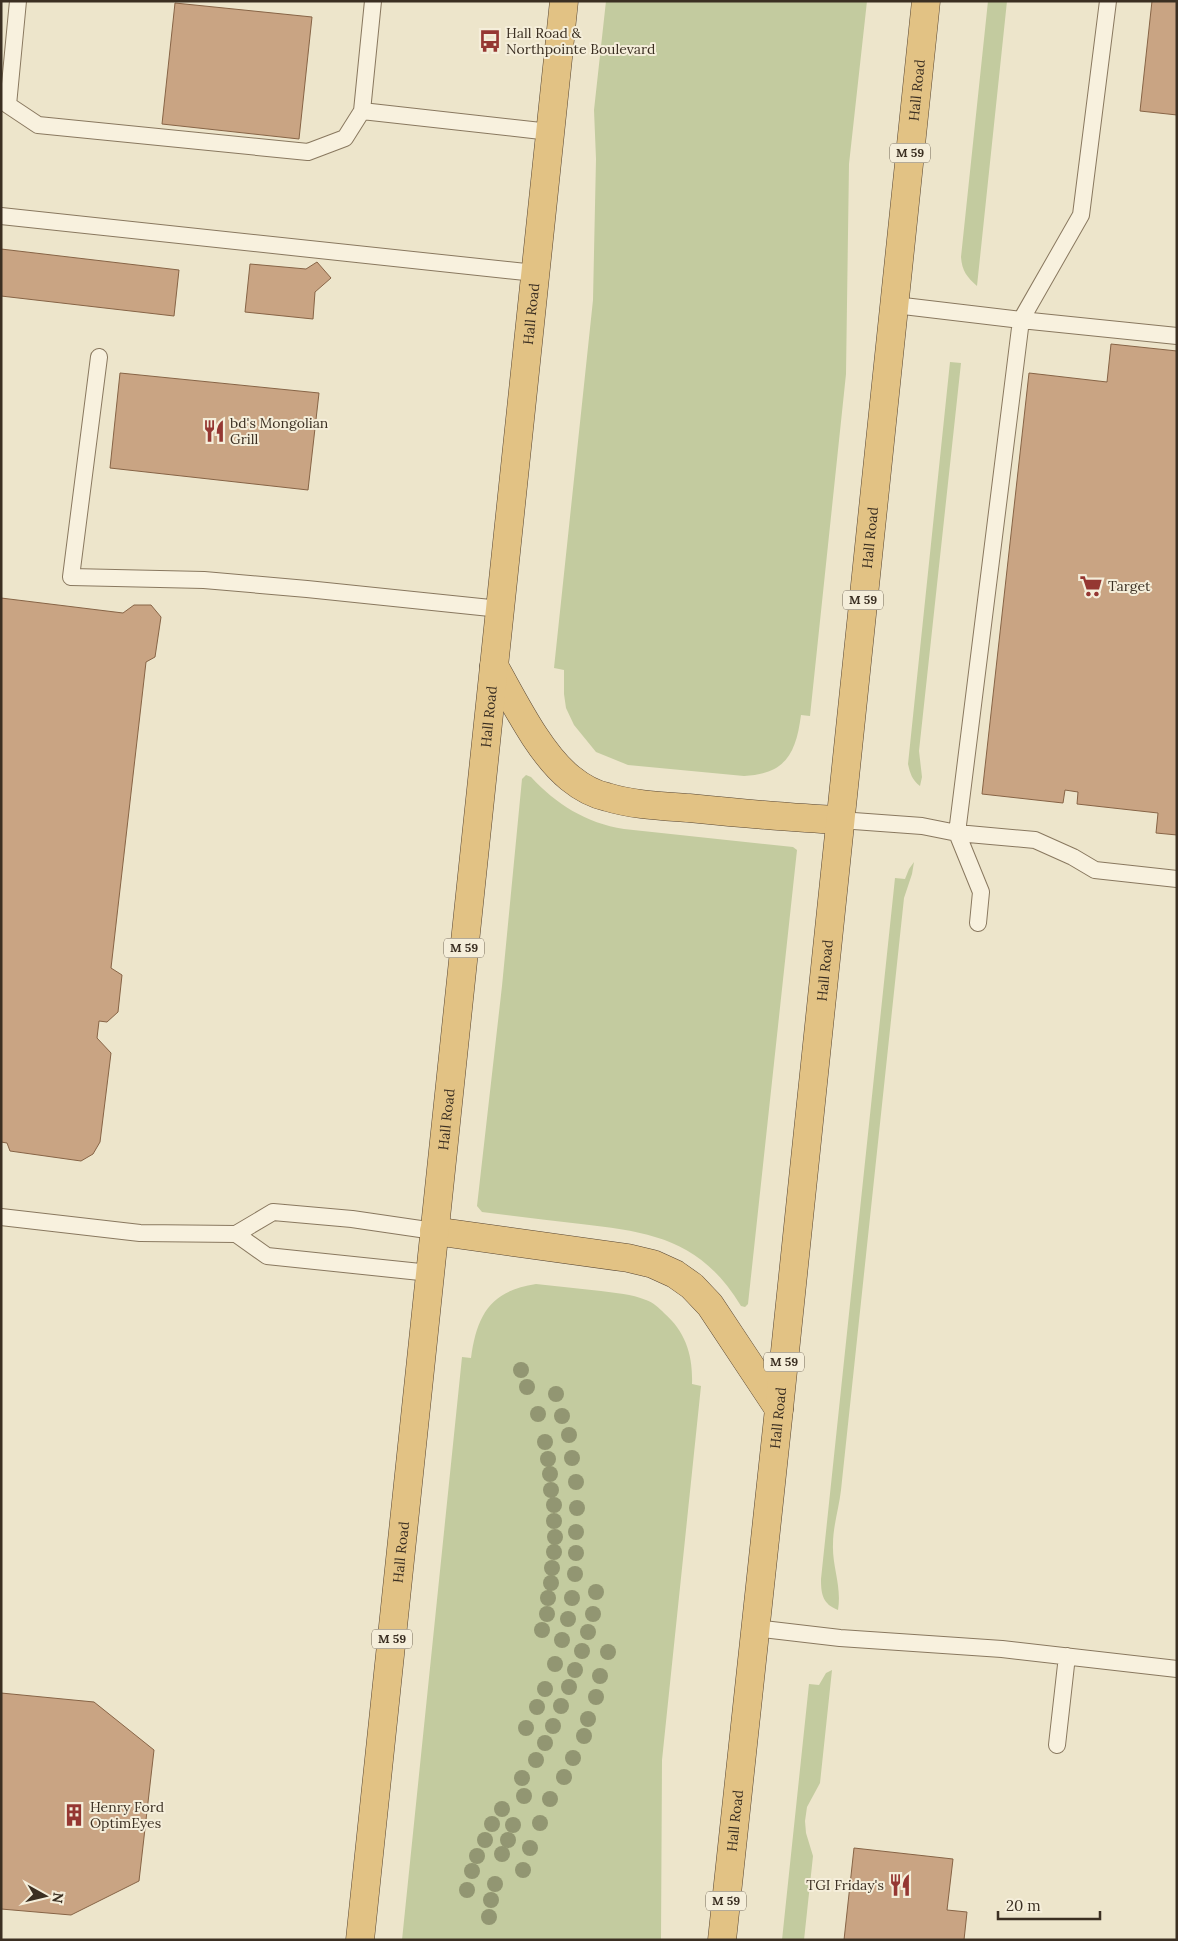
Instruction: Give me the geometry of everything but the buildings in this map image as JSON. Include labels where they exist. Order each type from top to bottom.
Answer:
[{"type":"highway","name":"Hall Road","points":[[360,1940],[564,1]]},
{"type":"highway","name":"Hall Road","points":[[722,1940],[926,1]]},
{"type":"highway","points":[[494,666],[521,714],[550,758],[569,777],[586,789],[606,797],[631,802],[779,817],[840,820]]},
{"type":"highway","points":[[434,1230],[628,1258],[653,1264],[675,1274],[692,1286],[710,1305],[779,1409]]},
{"type":"lane","points":[[18,1],[8,104],[38,125],[308,152],[345,138],[362,111],[372,1]]},
{"type":"lane","points":[[978,923],[981,892],[957,833],[1021,320],[1081,215],[1108,1]]},
{"type":"lane","points":[[362,111],[550,132]]},
{"type":"lane","points":[[1,216],[535,273]]},
{"type":"lane","points":[[895,305],[1177,336]]},
{"type":"lane","points":[[99,357],[71,577],[204,580],[500,609]]},
{"type":"lane","points":[[840,820],[922,826],[957,833],[1035,840],[1073,857],[1096,870],[1177,878]]},
{"type":"lane","points":[[1,1217],[140,1233],[236,1234],[272,1212],[352,1219],[434,1230]]},
{"type":"lane","points":[[236,1234],[267,1256],[430,1273]]},
{"type":"lane","points":[[755,1628],[840,1638],[1002,1649],[1177,1669]]},
{"type":"lane","points":[[1057,1745],[1067,1656]]},
{"type":"green space","points":[[606,1],[867,1],[849,164],[846,374],[810,716],[801,715],[796,740],[786,759],[770,771],[758,774],[744,776],[628,765],[596,752],[574,725],[566,708],[564,670],[554,668],[593,300],[596,159],[594,110]]},
{"type":"green space","points":[[988,1],[1007,1],[977,286],[966,273],[961,257]]},
{"type":"green space","points":[[950,362],[961,363],[919,751],[922,777],[920,786],[912,776],[908,764]]},
{"type":"green space","points":[[526,775],[531,777],[561,804],[584,817],[610,826],[793,847],[797,850],[748,1304],[745,1307],[741,1306],[726,1284],[709,1266],[692,1253],[673,1243],[652,1236],[607,1227],[482,1212],[477,1206],[502,986],[522,779]]},
{"type":"green space","points":[[914,862],[904,898],[841,1490],[833,1537],[833,1552],[839,1593],[838,1610],[826,1602],[821,1579],[895,878],[905,879]]},
{"type":"green space","points":[[536,1284],[624,1294],[651,1302],[672,1320],[683,1336],[691,1364],[692,1384],[701,1386],[662,1760],[661,1940],[402,1940],[462,1357],[471,1358],[477,1329],[482,1318],[497,1299],[507,1292],[520,1287]]},
{"type":"green space","points":[[832,1670],[820,1783],[807,1807],[805,1821],[806,1833],[813,1856],[804,1940],[782,1940],[809,1684],[819,1685],[826,1673]]},
{"type":"place","name":"Hall Road & Northpointe Boulevard","points":[[490,41]]},
{"type":"place","name":"bd's Mongolian Grill","points":[[214,431]]},
{"type":"place","name":"Target","points":[[1091,586]]},
{"type":"place","name":"Henry Ford OptimEyes","points":[[74,1815]]},
{"type":"place","name":"TGI Friday's","points":[[900,1885]]}]
